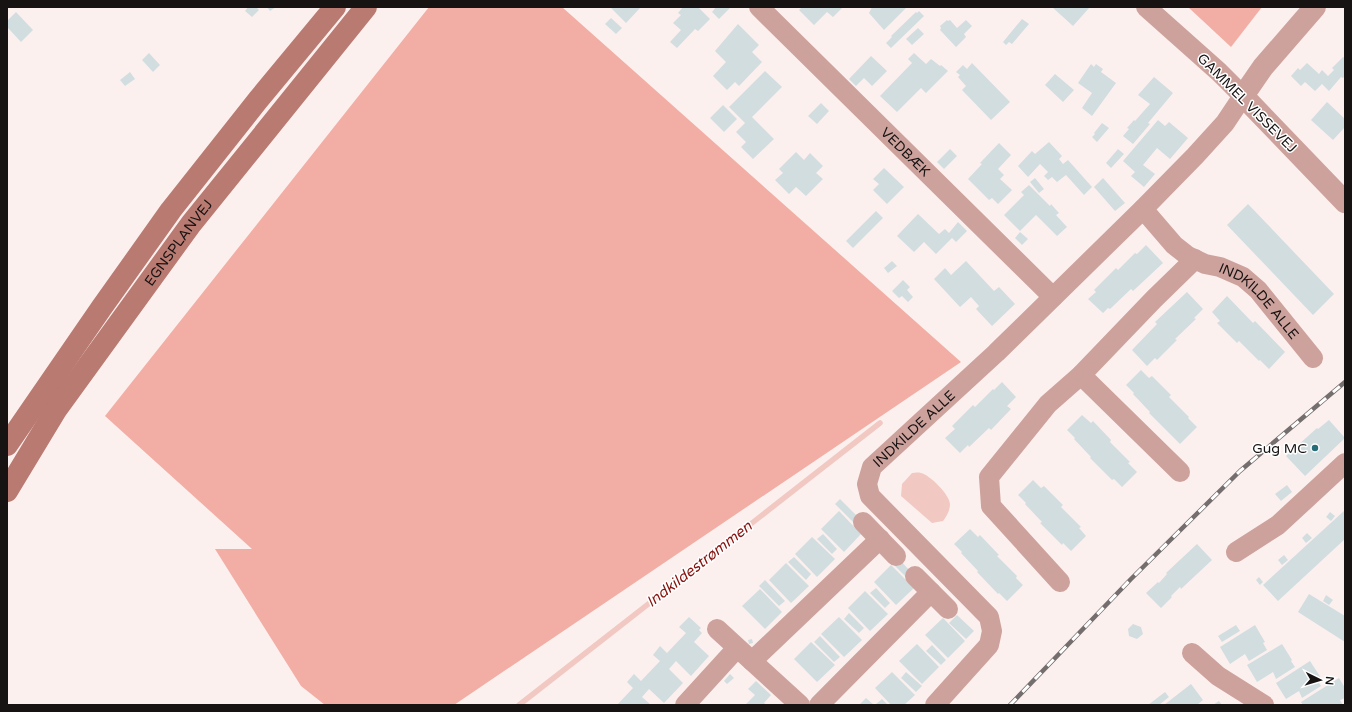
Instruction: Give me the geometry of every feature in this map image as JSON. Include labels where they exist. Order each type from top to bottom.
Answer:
[{"type":"main road","name":"EGNSPLANVEJ","points":[[7,445],[171,210],[258,100],[335,7]]},
{"type":"main road","name":"EGNSPLANVEJ","points":[[7,491],[56,410],[191,224],[366,7]]},
{"type":"street","name":"VEDBÆK","points":[[759,7],[1053,297]]},
{"type":"street","name":"GAMMEL VISSEVEJ","points":[[1146,7],[1219,72],[1345,202]]},
{"type":"street","points":[[1243,96],[1263,67],[1316,7]]},
{"type":"street","name":"INDKILDE ALLE","points":[[935,705],[989,645],[992,631],[989,618],[870,496],[867,484],[872,467],[996,353],[1143,209],[1225,123],[1243,96]]},
{"type":"street","name":"INDKILDE ALLE","points":[[1143,209],[1174,244],[1188,256],[1205,264],[1220,267],[1243,276],[1258,290],[1313,358]]},
{"type":"street","points":[[1060,582],[991,506],[988,477],[1048,404],[1081,375],[1154,299],[1195,259]]},
{"type":"street","points":[[1081,375],[1180,472]]},
{"type":"street","points":[[1236,552],[1278,525],[1345,462]]},
{"type":"street","points":[[863,522],[896,556]]},
{"type":"street","points":[[752,661],[880,539]]},
{"type":"street","points":[[915,576],[948,609]]},
{"type":"street","points":[[819,705],[931,592]]},
{"type":"street","points":[[717,629],[800,705]]},
{"type":"street","points":[[685,705],[737,648]]},
{"type":"street","points":[[1192,652],[1218,676],[1264,705]]},
{"type":"shaded area","points":[[429,7],[562,7],[961,362],[454,705],[325,705],[301,686],[215,549],[252,549],[105,416]]},
{"type":"shaded area","points":[[1188,7],[1262,7],[1231,47]]},
{"type":"shaded area","points":[[912,473],[921,473],[929,477],[947,496],[950,506],[943,521],[932,523],[901,496],[902,484]]},
{"type":"building","points":[[248,7],[256,7],[259,10],[252,17],[245,11]]},
{"type":"building","points":[[267,7],[276,7],[270,11]]},
{"type":"building","points":[[610,7],[641,7],[626,23]]},
{"type":"building","points":[[683,7],[698,7],[710,19],[698,31],[695,29],[677,48],[670,42],[681,30],[673,23],[681,15],[678,13]]},
{"type":"building","points":[[716,7],[731,7],[719,19],[712,12]]},
{"type":"building","points":[[802,7],[843,7],[833,17],[827,12],[814,25],[799,10]]},
{"type":"building","points":[[872,7],[907,7],[884,30],[869,13]]},
{"type":"building","points":[[1052,7],[1090,7],[1073,26]]},
{"type":"building","points":[[919,11],[924,16],[891,48],[886,43],[892,37],[891,36],[916,12],[917,13]]},
{"type":"building","points":[[16,12],[33,30],[21,42],[7,27],[7,21]]},
{"type":"building","points":[[611,18],[622,28],[616,34],[605,24]]},
{"type":"building","points":[[1022,19],[1029,24],[1012,44],[1009,42],[1006,45],[1003,42]]},
{"type":"building","points":[[947,20],[950,20],[957,28],[966,20],[972,26],[964,34],[966,37],[956,47],[940,30],[940,26]]},
{"type":"building","points":[[738,24],[759,45],[752,52],[762,62],[739,86],[735,82],[727,90],[713,76],[726,62],[715,51]]},
{"type":"building","points":[[918,28],[924,34],[912,45],[906,39]]},
{"type":"building","points":[[149,53],[160,65],[153,72],[142,60]]},
{"type":"building","points":[[914,53],[926,64],[931,59],[948,71],[926,93],[921,88],[897,112],[880,96],[912,63],[908,59]]},
{"type":"building","points":[[871,56],[887,71],[872,86],[864,78],[856,86],[849,79]]},
{"type":"building","points":[[1343,57],[1345,58],[1345,76],[1343,78],[1341,77],[1329,91],[1322,84],[1315,91],[1305,82],[1301,86],[1291,76],[1298,68],[1300,70],[1307,63],[1319,74],[1322,70],[1328,76],[1334,70],[1332,68]]},
{"type":"building","points":[[972,63],[1010,102],[991,120],[962,90],[966,86],[958,77],[960,75],[956,72],[963,65],[967,69]]},
{"type":"building","points":[[1091,64],[1094,67],[1096,64],[1103,69],[1101,72],[1116,83],[1092,116],[1082,108],[1092,93],[1078,83]]},
{"type":"building","points":[[765,71],[782,87],[752,117],[774,139],[753,159],[741,147],[746,142],[736,132],[745,123],[729,107]]},
{"type":"building","points":[[130,72],[135,79],[125,86],[120,80]]},
{"type":"building","points":[[1055,74],[1074,90],[1063,102],[1045,85]]},
{"type":"building","points":[[1154,77],[1173,93],[1133,144],[1123,136],[1129,129],[1127,128],[1150,104],[1138,95]]},
{"type":"building","points":[[1327,102],[1345,119],[1345,127],[1333,140],[1311,120]]},
{"type":"building","points":[[821,103],[829,111],[817,124],[808,116]]},
{"type":"building","points":[[723,105],[737,119],[724,132],[710,118]]},
{"type":"building","points":[[1158,120],[1165,126],[1169,122],[1188,138],[1170,159],[1157,148],[1143,165],[1155,174],[1144,187],[1131,176],[1135,172],[1123,161]]},
{"type":"building","points":[[1102,123],[1109,128],[1097,142],[1092,137]]},
{"type":"building","points":[[1049,142],[1062,156],[1059,159],[1063,164],[1068,160],[1092,187],[1084,195],[1066,175],[1057,182],[1052,177],[1048,180],[1044,176],[1048,172],[1040,164],[1028,177],[1018,166],[1032,151],[1035,154]]},
{"type":"building","points":[[999,143],[1011,155],[998,169],[1004,175],[1000,179],[1012,190],[998,204],[992,198],[989,200],[968,179],[982,164],[980,163]]},
{"type":"building","points":[[950,149],[957,156],[944,169],[937,162]]},
{"type":"building","points":[[1118,149],[1124,154],[1111,168],[1106,163]]},
{"type":"building","points":[[796,152],[804,160],[810,153],[823,166],[816,173],[823,179],[806,196],[796,187],[789,194],[775,180],[783,173],[779,169]]},
{"type":"building","points":[[884,168],[904,187],[887,204],[873,190],[879,184],[873,179]]},
{"type":"building","points":[[1035,178],[1044,189],[1039,193],[1030,182]]},
{"type":"building","points":[[1103,178],[1125,203],[1115,211],[1094,187]]},
{"type":"building","points":[[1029,185],[1050,206],[1051,204],[1059,213],[1056,215],[1067,227],[1057,236],[1036,215],[1020,231],[1004,215],[1024,195],[1021,192]]},
{"type":"building","points":[[1248,204],[1334,294],[1313,315],[1227,225]]},
{"type":"building","points":[[876,211],[883,218],[853,248],[846,241]]},
{"type":"building","points":[[918,214],[939,234],[945,229],[949,233],[958,222],[967,231],[956,242],[952,238],[936,254],[924,242],[914,252],[897,236]]},
{"type":"building","points":[[1020,232],[1028,239],[1022,245],[1015,238]]},
{"type":"building","points":[[1146,245],[1163,263],[1133,291],[1131,289],[1110,309],[1108,308],[1103,313],[1088,299],[1096,292],[1094,290],[1116,268],[1118,270],[1135,253],[1137,254]]},
{"type":"building","points":[[892,261],[897,266],[888,273],[884,268]]},
{"type":"building","points":[[966,261],[994,291],[999,287],[1015,304],[992,326],[976,309],[979,306],[971,297],[960,307],[934,279],[945,268],[951,275]]},
{"type":"building","points":[[903,280],[910,287],[907,290],[913,297],[908,302],[902,296],[899,298],[892,291]]},
{"type":"building","points":[[1187,292],[1203,309],[1194,318],[1196,319],[1175,339],[1177,340],[1157,360],[1155,358],[1147,366],[1132,350],[1157,324],[1155,322]]},
{"type":"building","points":[[1227,296],[1253,323],[1255,321],[1285,352],[1269,369],[1239,341],[1237,343],[1217,323],[1220,321],[1212,312]]},
{"type":"building","points":[[1141,370],[1149,378],[1152,376],[1171,395],[1169,397],[1197,427],[1180,444],[1149,413],[1150,412],[1126,385]]},
{"type":"building","points":[[1002,382],[1016,397],[1007,406],[1011,409],[991,430],[989,428],[969,447],[968,445],[960,453],[945,438],[955,429],[952,426],[973,405],[975,407]]},
{"type":"building","points":[[1082,415],[1091,423],[1093,421],[1111,440],[1110,442],[1130,462],[1128,463],[1137,472],[1122,487],[1114,479],[1112,480],[1090,458],[1091,457],[1067,430]]},
{"type":"building","name":"Gug MC","points":[[1329,420],[1345,438],[1305,476],[1286,456],[1317,428],[1318,429]]},
{"type":"building","points":[[1033,480],[1041,488],[1044,486],[1063,505],[1061,507],[1081,527],[1079,528],[1086,536],[1071,551],[1063,543],[1062,545],[1040,523],[1042,522],[1018,495]]},
{"type":"building","points":[[1287,485],[1292,492],[1281,501],[1275,494]]},
{"type":"building","points":[[840,499],[858,517],[853,522],[835,504]]},
{"type":"building","points":[[1345,510],[1345,539],[1278,601],[1263,585]]},
{"type":"building","points":[[839,511],[861,534],[844,552],[821,529]]},
{"type":"building","points":[[1330,512],[1335,516],[1331,521],[1326,517]]},
{"type":"building","points":[[970,529],[978,537],[980,535],[999,555],[997,556],[1017,576],[1016,578],[1023,585],[1007,601],[999,593],[998,594],[977,572],[978,571],[954,544]]},
{"type":"building","points":[[1307,533],[1312,538],[1306,543],[1302,538]]},
{"type":"building","points":[[823,534],[837,549],[832,554],[817,539]]},
{"type":"building","points":[[812,537],[835,559],[817,577],[795,554]]},
{"type":"building","points":[[1197,544],[1212,560],[1181,589],[1180,587],[1161,608],[1146,593],[1158,582],[1159,583],[1167,574],[1166,573]]},
{"type":"building","points":[[1284,555],[1288,560],[1282,565],[1278,560]]},
{"type":"building","points":[[794,557],[811,574],[806,580],[788,562]]},
{"type":"building","points":[[899,559],[911,572],[906,577],[894,565]]},
{"type":"building","points":[[786,563],[809,586],[791,603],[769,580]]},
{"type":"building","points":[[891,565],[914,588],[896,605],[874,582]]},
{"type":"building","points":[[1259,577],[1263,582],[1260,585],[1256,580]]},
{"type":"building","points":[[765,580],[785,601],[779,606],[759,586]]},
{"type":"building","points":[[876,588],[890,603],[885,608],[870,593]]},
{"type":"building","points":[[760,589],[782,612],[765,629],[742,606]]},
{"type":"building","points":[[865,591],[888,614],[870,631],[848,608]]},
{"type":"building","points":[[1309,594],[1345,616],[1345,642],[1298,612]]},
{"type":"building","points":[[1326,595],[1333,600],[1329,605],[1323,601]]},
{"type":"building","points":[[849,613],[864,628],[859,633],[844,619]]},
{"type":"building","points":[[957,615],[974,631],[966,639],[949,623]]},
{"type":"building","points":[[689,617],[701,628],[699,630],[702,633],[694,642],[709,656],[691,676],[676,661],[669,669],[683,683],[664,703],[649,689],[642,697],[651,705],[617,705],[633,688],[627,682],[634,674],[641,681],[660,661],[653,655],[660,646],[667,653],[686,633],[679,627]]},
{"type":"building","points":[[839,617],[862,640],[844,657],[821,634]]},
{"type":"building","points":[[943,618],[965,641],[948,658],[925,635]]},
{"type":"building","points":[[1133,624],[1141,627],[1143,634],[1137,639],[1129,636],[1128,629]]},
{"type":"building","points":[[1236,625],[1240,631],[1222,642],[1218,636]]},
{"type":"building","points":[[1255,625],[1265,642],[1263,643],[1267,650],[1249,661],[1245,654],[1230,664],[1220,647]]},
{"type":"building","points":[[820,636],[840,657],[834,662],[814,642]]},
{"type":"building","points":[[752,639],[753,643],[749,644],[748,640]]},
{"type":"building","points":[[811,642],[835,665],[817,682],[794,659]]},
{"type":"building","points":[[917,644],[939,667],[922,684],[899,661]]},
{"type":"building","points":[[1282,644],[1295,667],[1276,679],[1273,672],[1257,682],[1247,665]]},
{"type":"building","points":[[932,645],[946,660],[941,665],[926,651]]},
{"type":"building","points":[[1310,661],[1321,678],[1317,680],[1321,686],[1302,698],[1299,691],[1286,699],[1276,683]]},
{"type":"building","points":[[892,672],[915,695],[904,705],[891,705],[875,688]]},
{"type":"building","points":[[906,672],[922,686],[916,692],[901,678]]},
{"type":"building","points":[[730,674],[734,678],[727,684],[724,681]]},
{"type":"building","points":[[1339,678],[1345,688],[1345,698],[1340,700],[1343,705],[1303,705],[1301,702]]},
{"type":"building","points":[[756,681],[771,695],[764,703],[767,705],[745,705],[755,695],[748,689]]},
{"type":"building","points":[[1191,684],[1203,700],[1197,705],[1164,705]]},
{"type":"building","points":[[1165,692],[1169,697],[1159,705],[1148,705]]},
{"type":"building","points":[[866,698],[874,705],[859,705]]},
{"type":"building","points":[[882,699],[888,705],[876,704]]},
{"type":"building","points":[[1219,701],[1222,705],[1213,705]]},
{"type":"waterway","name":"Indkildestrømmen","points":[[519,705],[880,423]]},
{"type":"railway","points":[[1010,705],[1131,579],[1240,471],[1345,382]]},
{"type":"place","name":"Gug MC","points":[[1315,448]]}]
